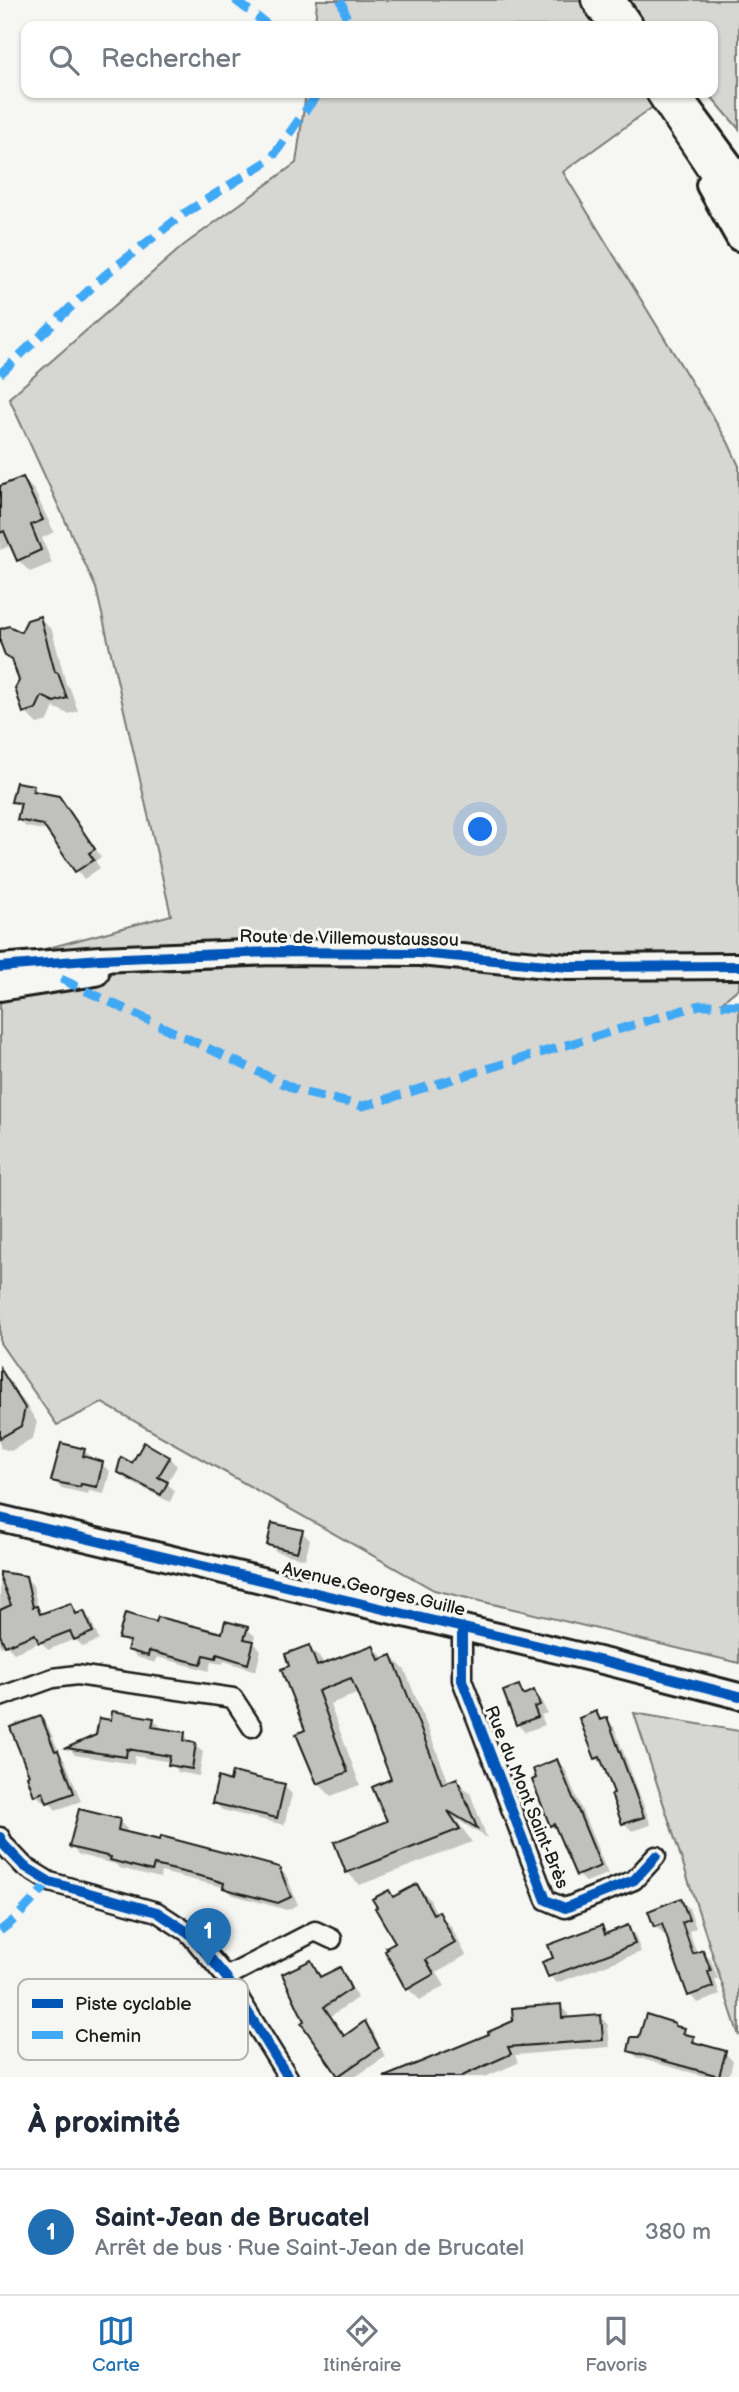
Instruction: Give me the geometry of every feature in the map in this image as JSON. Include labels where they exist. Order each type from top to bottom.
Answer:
[{"type":"main road","points":[[596,0],[611,21]]},
{"type":"main road","points":[[662,98],[739,209]]},
{"type":"street","points":[[613,0],[628,21]]},
{"type":"street","points":[[662,98],[739,238]]},
{"type":"street","points":[[681,98],[739,177]]},
{"type":"street","name":"Route de Villemoustaussou","points":[[0,967],[100,959],[272,952],[421,953],[568,967],[739,966]]},
{"type":"street","name":"Route de Villemoustaussou","points":[[0,988],[183,957]]},
{"type":"street","name":"Avenue Georges Guille","points":[[0,1518],[739,1696]]},
{"type":"street","name":"Avenue Georges Guille","points":[[0,1535],[54,1531]]},
{"type":"street","name":"Rue du Mont Saint-Brès","points":[[462,1628],[462,1680],[546,1900],[565,1908],[634,1880],[656,1856]]},
{"type":"street","points":[[0,1697],[53,1678],[77,1675],[233,1698],[252,1727]]},
{"type":"street","points":[[0,1837],[24,1866],[50,1882],[157,1912],[189,1933],[226,1977],[315,1931],[332,1939]]},
{"type":"street","points":[[248,2012],[288,2077]]},
{"type":"shaded area","points":[[317,0],[739,0],[739,129],[712,98],[718,98],[718,21],[315,21]]},
{"type":"shaded area","points":[[305,98],[665,98],[563,172],[728,442],[739,466],[739,988],[722,1002],[739,1002],[739,1663],[434,1590],[102,1403],[57,1425],[0,1343],[0,961],[171,915],[96,588],[9,398],[184,245],[296,163]]},
{"type":"shaded area","points":[[634,1713],[739,1731],[739,2036]]},
{"type":"building","points":[[23,477],[43,520],[31,525],[41,550],[17,561],[4,531],[0,533],[0,486]]},
{"type":"building","points":[[40,616],[55,672],[58,673],[67,698],[54,702],[42,696],[36,709],[23,713],[15,688],[19,681],[12,659],[5,655],[0,642],[0,629],[9,626],[21,632],[27,620]]},
{"type":"building","points":[[16,782],[34,785],[33,791],[59,796],[95,849],[89,853],[94,860],[75,872],[43,825],[17,820],[21,803],[11,802]]},
{"type":"building","points":[[0,1368],[25,1408],[21,1426],[0,1438]]},
{"type":"building","points":[[144,1442],[170,1457],[158,1477],[168,1482],[161,1495],[117,1472],[121,1457],[132,1463]]},
{"type":"building","points":[[61,1443],[85,1449],[83,1456],[103,1462],[97,1487],[81,1484],[80,1487],[51,1481]]},
{"type":"building","points":[[272,1523],[303,1530],[297,1552],[267,1545]]},
{"type":"building","points":[[0,1572],[26,1576],[33,1607],[37,1606],[40,1614],[71,1603],[76,1614],[84,1611],[93,1632],[74,1640],[70,1631],[39,1643],[35,1634],[5,1646],[0,1635],[0,1610],[11,1605]]},
{"type":"building","points":[[125,1613],[156,1622],[158,1617],[222,1633],[225,1621],[248,1627],[244,1639],[254,1641],[248,1664],[217,1654],[216,1658],[204,1655],[201,1664],[149,1651],[148,1656],[127,1650],[130,1641],[118,1639]]},
{"type":"building","points":[[309,1645],[317,1666],[373,1645],[379,1660],[392,1655],[442,1784],[457,1778],[477,1828],[448,1811],[460,1829],[346,1873],[334,1842],[387,1821],[372,1787],[391,1779],[351,1678],[318,1691],[348,1772],[317,1784],[296,1734],[305,1730],[281,1669],[289,1666],[285,1654]]},
{"type":"building","points":[[519,1685],[523,1695],[534,1690],[540,1705],[534,1707],[538,1717],[516,1725],[503,1691]]},
{"type":"building","points":[[112,1711],[154,1718],[152,1727],[185,1732],[184,1741],[196,1743],[192,1769],[168,1765],[170,1756],[127,1749],[126,1757],[66,1748],[96,1735],[99,1718],[111,1720]]},
{"type":"building","points":[[596,1711],[600,1720],[607,1717],[644,1817],[622,1824],[600,1757],[595,1759],[579,1718]]},
{"type":"building","points":[[41,1716],[55,1751],[58,1750],[74,1793],[47,1803],[43,1792],[34,1796],[27,1776],[29,1775],[10,1727]]},
{"type":"building","points":[[557,1759],[601,1866],[576,1876],[554,1824],[550,1826],[532,1780],[536,1778],[533,1769]]},
{"type":"building","points":[[232,1772],[285,1784],[277,1818],[212,1803],[218,1777],[230,1781]]},
{"type":"building","points":[[79,1809],[120,1819],[118,1830],[160,1840],[161,1836],[279,1867],[291,1897],[278,1903],[223,1888],[224,1883],[208,1878],[154,1865],[152,1871],[69,1847]]},
{"type":"building","points":[[417,1884],[433,1914],[439,1911],[455,1943],[426,1960],[434,1974],[406,1990],[385,1951],[388,1949],[386,1947],[395,1942],[372,1899],[389,1890],[393,1897]]},
{"type":"building","points":[[681,1898],[689,1920],[682,1923],[693,1954],[703,1950],[711,1971],[708,1972],[713,1987],[688,1996],[662,1924],[654,1927],[648,1911]]},
{"type":"building","points":[[602,1925],[605,1934],[628,1925],[635,1944],[548,1977],[542,1962],[553,1958],[548,1945]]},
{"type":"building","points":[[311,1960],[320,1977],[340,1967],[351,1989],[324,2007],[344,2036],[365,2021],[379,2048],[338,2076],[301,2023],[304,2021],[282,1974]]},
{"type":"building","points":[[561,2004],[562,2018],[601,2015],[603,2040],[508,2047],[511,2054],[460,2077],[384,2077],[489,2034],[488,2032],[513,2021],[512,2008]]},
{"type":"building","points":[[646,2014],[685,2028],[683,2034],[694,2036],[693,2042],[726,2051],[719,2076],[628,2051],[631,2037],[639,2037]]},
{"type":"marked path","points":[[235,0],[262,21]]},
{"type":"marked path","points":[[341,0],[347,21]]},
{"type":"marked path","points":[[0,374],[105,275],[182,215],[271,159],[314,98]]},
{"type":"marked path","points":[[61,979],[301,1092],[363,1106],[700,1005],[739,1005]]},
{"type":"marked path","points":[[0,1931],[50,1882]]},
{"type":"cycle path","points":[[0,967],[100,959],[273,952],[420,953],[568,967],[739,966]]},
{"type":"cycle path","points":[[0,1518],[611,1663],[739,1696]]},
{"type":"cycle path","points":[[462,1628],[462,1680],[546,1900],[565,1908],[634,1880],[656,1856]]},
{"type":"cycle path","points":[[0,1837],[24,1866],[50,1882],[157,1912],[189,1933],[227,1979]]},
{"type":"cycle path","points":[[248,2012],[288,2077]]},
{"type":"place","name":"Saint-Jean de Brucatel","points":[[208,1966]]}]
